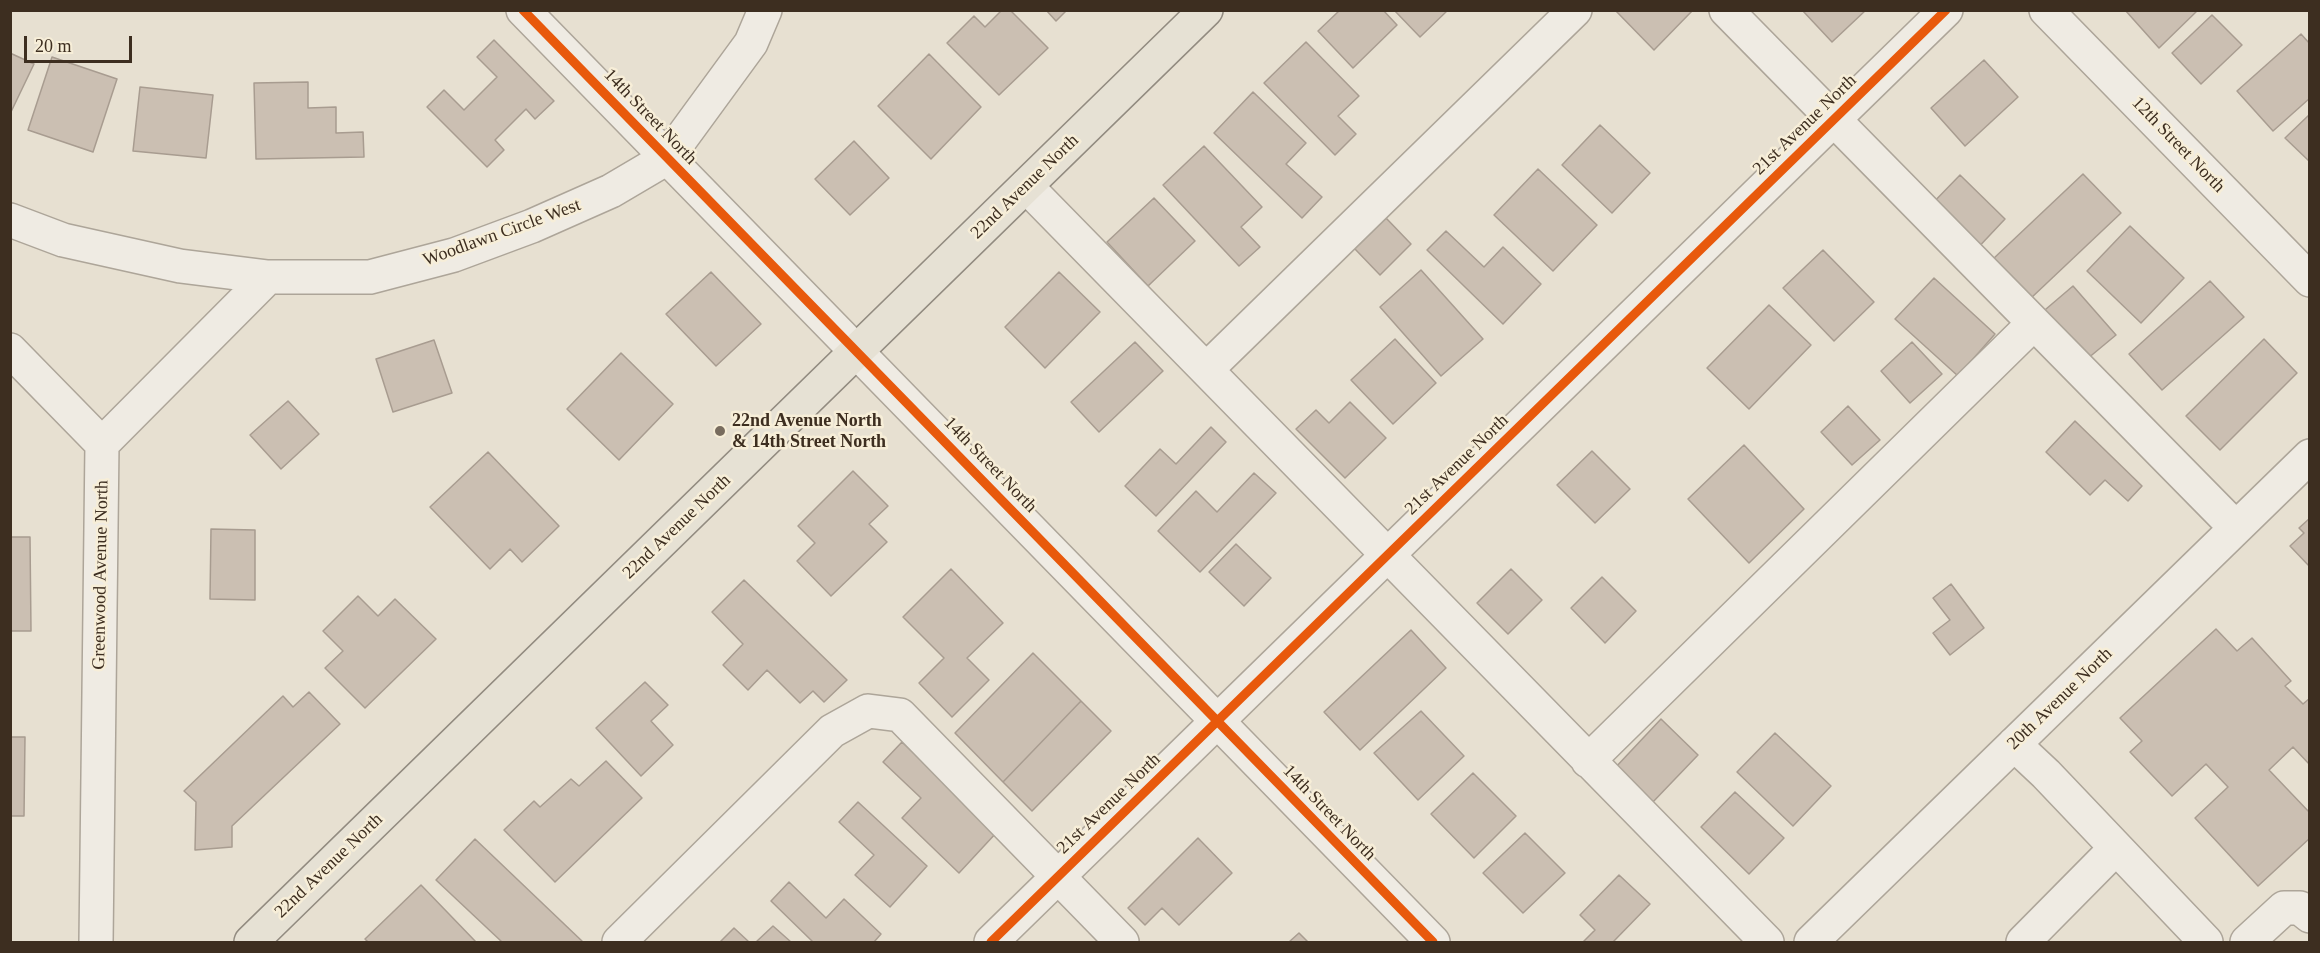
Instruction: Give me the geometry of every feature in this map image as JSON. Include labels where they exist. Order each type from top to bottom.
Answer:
[{"type":"main road","name":"22nd Avenue North","points":[[259,940],[1206,10]]},
{"type":"street","name":"14th Street North","points":[[523,10],[1433,942]]},
{"type":"street","points":[[667,158],[751,43],[765,10]]},
{"type":"street","points":[[1207,369],[1575,10]]},
{"type":"street","points":[[1726,10],[2236,528]]},
{"type":"street","name":"21st Avenue North","points":[[991,942],[1946,10]]},
{"type":"street","name":"12th Street North","points":[[2046,10],[2310,280]]},
{"type":"street","name":"Woodlawn Circle West","points":[[10,220],[63,240],[180,266],[268,277],[370,277],[454,255],[532,226],[611,191],[667,158]]},
{"type":"street","points":[[1026,186],[1767,942]]},
{"type":"street","points":[[10,350],[102,444],[268,277]]},
{"type":"street","points":[[1588,761],[2034,323]]},
{"type":"street","name":"Greenwood Avenue North","points":[[96,942],[102,444]]},
{"type":"street","name":"20th Avenue North","points":[[1811,942],[2310,456]]},
{"type":"street","points":[[619,942],[832,731],[868,711],[900,715],[1122,942]]},
{"type":"street","points":[[2014,744],[2046,774],[2206,942]]},
{"type":"street","points":[[2023,942],[2116,848]]},
{"type":"street","points":[[2247,942],[2284,908],[2300,908],[2310,916]]},
{"type":"building","points":[[1002,10],[1010,10],[1048,48],[999,95],[947,43],[974,16],[985,27]]},
{"type":"building","points":[[1046,10],[1067,10],[1056,21]]},
{"type":"building","points":[[1340,10],[1383,10],[1397,25],[1353,68],[1318,31]]},
{"type":"building","points":[[1394,10],[1448,10],[1420,37]]},
{"type":"building","points":[[1615,10],[1693,10],[1654,50]]},
{"type":"building","points":[[1802,10],[1866,10],[1832,42]]},
{"type":"building","points":[[2125,10],[2198,10],[2159,48]]},
{"type":"building","points":[[2212,15],[2242,45],[2201,84],[2172,53]]},
{"type":"building","points":[[2301,34],[2310,44],[2310,98],[2273,131],[2237,91]]},
{"type":"building","points":[[494,40],[554,101],[535,119],[526,109],[495,140],[504,150],[487,167],[427,107],[444,90],[464,110],[497,77],[477,57]]},
{"type":"building","points":[[1306,42],[1359,96],[1338,116],[1356,134],[1335,155],[1264,83]]},
{"type":"building","points":[[10,53],[34,64],[10,114]]},
{"type":"building","points":[[929,54],[981,107],[931,159],[878,106]]},
{"type":"building","points":[[52,57],[117,79],[93,152],[28,130]]},
{"type":"building","points":[[1984,60],[2018,97],[1965,146],[1931,108]]},
{"type":"building","points":[[308,82],[308,108],[336,107],[336,133],[363,132],[364,157],[256,159],[254,83]]},
{"type":"building","points":[[140,87],[213,95],[206,158],[133,151]]},
{"type":"building","points":[[1253,92],[1306,143],[1286,164],[1322,197],[1302,218],[1214,133]]},
{"type":"building","points":[[2310,114],[2310,162],[2285,138]]},
{"type":"building","points":[[1600,125],[1650,173],[1612,213],[1562,165]]},
{"type":"building","points":[[854,141],[889,178],[850,215],[815,179]]},
{"type":"building","points":[[1204,146],[1262,207],[1241,227],[1260,247],[1239,266],[1163,185]]},
{"type":"building","points":[[1538,169],[1597,225],[1553,271],[1494,215]]},
{"type":"building","points":[[2083,174],[2121,213],[2030,299],[1993,259]]},
{"type":"building","points":[[1960,175],[2005,219],[1973,253],[1927,209]]},
{"type":"building","points":[[1154,198],[1195,241],[1148,286],[1107,242]]},
{"type":"building","points":[[1386,218],[1411,244],[1380,275],[1354,248]]},
{"type":"building","points":[[2130,226],[2184,278],[2141,323],[2087,271]]},
{"type":"building","points":[[1446,231],[1484,267],[1503,247],[1541,284],[1503,324],[1427,250]]},
{"type":"building","points":[[1823,250],[1874,302],[1834,341],[1783,288]]},
{"type":"building","points":[[1421,270],[1483,339],[1441,376],[1380,307]]},
{"type":"building","points":[[711,272],[761,324],[716,366],[666,314]]},
{"type":"building","points":[[1059,272],[1100,312],[1045,368],[1005,327]]},
{"type":"building","points":[[1934,278],[1995,334],[1958,376],[1895,319]]},
{"type":"building","points":[[2210,281],[2244,317],[2162,390],[2129,354]]},
{"type":"building","points":[[2073,286],[2116,335],[2081,364],[2039,315]]},
{"type":"building","points":[[1769,305],[1811,345],[1749,409],[1707,368]]},
{"type":"building","points":[[1395,339],[1436,383],[1393,424],[1351,380]]},
{"type":"building","points":[[2264,339],[2297,373],[2220,450],[2186,416]]},
{"type":"building","points":[[434,340],[452,393],[393,412],[376,359]]},
{"type":"building","points":[[1135,342],[1163,371],[1099,432],[1071,402]]},
{"type":"building","points":[[1912,342],[1942,374],[1910,403],[1881,371]]},
{"type":"building","points":[[621,353],[673,404],[619,460],[567,409]]},
{"type":"building","points":[[288,401],[319,434],[281,469],[250,435]]},
{"type":"building","points":[[1350,402],[1386,438],[1345,478],[1296,429],[1316,410],[1329,423]]},
{"type":"building","points":[[1848,406],[1880,440],[1852,465],[1821,432]]},
{"type":"building","points":[[2075,421],[2142,486],[2128,501],[2105,480],[2090,495],[2046,452]]},
{"type":"building","points":[[1211,427],[1226,442],[1156,516],[1125,486],[1160,449],[1176,464]]},
{"type":"building","points":[[1744,445],[1804,509],[1749,563],[1688,499]]},
{"type":"building","points":[[1592,451],[1630,489],[1595,523],[1557,485]]},
{"type":"building","points":[[488,452],[559,526],[522,562],[510,549],[490,569],[430,507]]},
{"type":"building","points":[[853,471],[888,506],[869,524],[887,542],[831,596],[797,561],[815,543],[798,526]]},
{"type":"building","points":[[1254,473],[1276,493],[1200,572],[1158,531],[1196,491],[1217,512]]},
{"type":"building","points":[[2310,518],[2310,567],[2290,546],[2304,533],[2299,528]]},
{"type":"building","points":[[211,529],[255,530],[255,600],[210,599]]},
{"type":"building","points":[[10,537],[30,537],[31,631],[10,631]]},
{"type":"building","points":[[1236,544],[1271,578],[1244,606],[1209,572]]},
{"type":"building","points":[[951,569],[1003,623],[967,658],[989,680],[952,717],[919,683],[944,658],[903,617]]},
{"type":"building","points":[[1511,569],[1542,600],[1508,634],[1477,603]]},
{"type":"building","points":[[1602,577],[1636,611],[1605,643],[1571,608]]},
{"type":"building","points":[[744,580],[847,680],[824,702],[813,691],[800,703],[767,670],[748,690],[723,665],[743,644],[712,612]]},
{"type":"building","points":[[1951,584],[1984,628],[1950,655],[1933,633],[1950,620],[1933,598]]},
{"type":"building","points":[[358,596],[378,616],[395,599],[436,639],[365,708],[325,668],[343,651],[323,631]]},
{"type":"building","points":[[2216,629],[2237,651],[2252,638],[2291,681],[2285,686],[2303,704],[2310,698],[2310,765],[2293,747],[2269,770],[2310,813],[2310,838],[2258,886],[2195,818],[2228,787],[2206,764],[2172,796],[2130,752],[2142,741],[2120,718]]},
{"type":"building","points":[[1411,630],[1446,668],[1360,750],[1324,712]]},
{"type":"building","points":[[1033,653],[1081,701],[1003,782],[955,733]]},
{"type":"building","points":[[645,682],[668,705],[651,721],[673,745],[641,776],[596,728]]},
{"type":"building","points":[[309,692],[340,724],[232,826],[232,847],[195,850],[196,802],[184,791],[283,696],[293,707]]},
{"type":"building","points":[[1081,701],[1111,731],[1032,811],[1003,782]]},
{"type":"building","points":[[1421,711],[1464,756],[1418,800],[1374,753]]},
{"type":"building","points":[[1661,719],[1698,755],[1651,804],[1614,769]]},
{"type":"building","points":[[1775,733],[1831,786],[1793,826],[1737,772]]},
{"type":"building","points":[[10,737],[25,737],[24,816],[10,816]]},
{"type":"building","points":[[902,742],[997,832],[959,873],[902,818],[921,798],[883,762]]},
{"type":"building","points":[[606,761],[642,798],[555,882],[504,830],[534,801],[540,807],[571,779],[579,786]]},
{"type":"building","points":[[1473,773],[1516,816],[1474,858],[1431,814]]},
{"type":"building","points":[[1735,792],[1784,838],[1749,874],[1701,827]]},
{"type":"building","points":[[858,802],[927,866],[890,907],[855,875],[874,855],[839,822]]},
{"type":"building","points":[[1525,833],[1565,873],[1523,913],[1483,873]]},
{"type":"building","points":[[1198,838],[1232,873],[1179,925],[1162,908],[1145,925],[1128,908]]},
{"type":"building","points":[[475,839],[583,942],[502,942],[436,880]]},
{"type":"building","points":[[1619,875],[1650,904],[1613,942],[1583,942],[1595,930],[1580,915]]},
{"type":"building","points":[[789,882],[826,918],[844,899],[881,934],[874,942],[813,942],[771,901]]},
{"type":"building","points":[[421,885],[476,942],[368,942],[365,939]]},
{"type":"building","points":[[773,926],[791,942],[756,942]]},
{"type":"building","points":[[734,928],[749,942],[720,942]]},
{"type":"building","points":[[1299,933],[1308,942],[1289,942]]},
{"type":"cycle path","points":[[523,10],[1433,942]]},
{"type":"cycle path","points":[[991,942],[1946,10]]},
{"type":"place","name":"22nd Avenue North & 14th Street North","points":[[720,431]]}]
